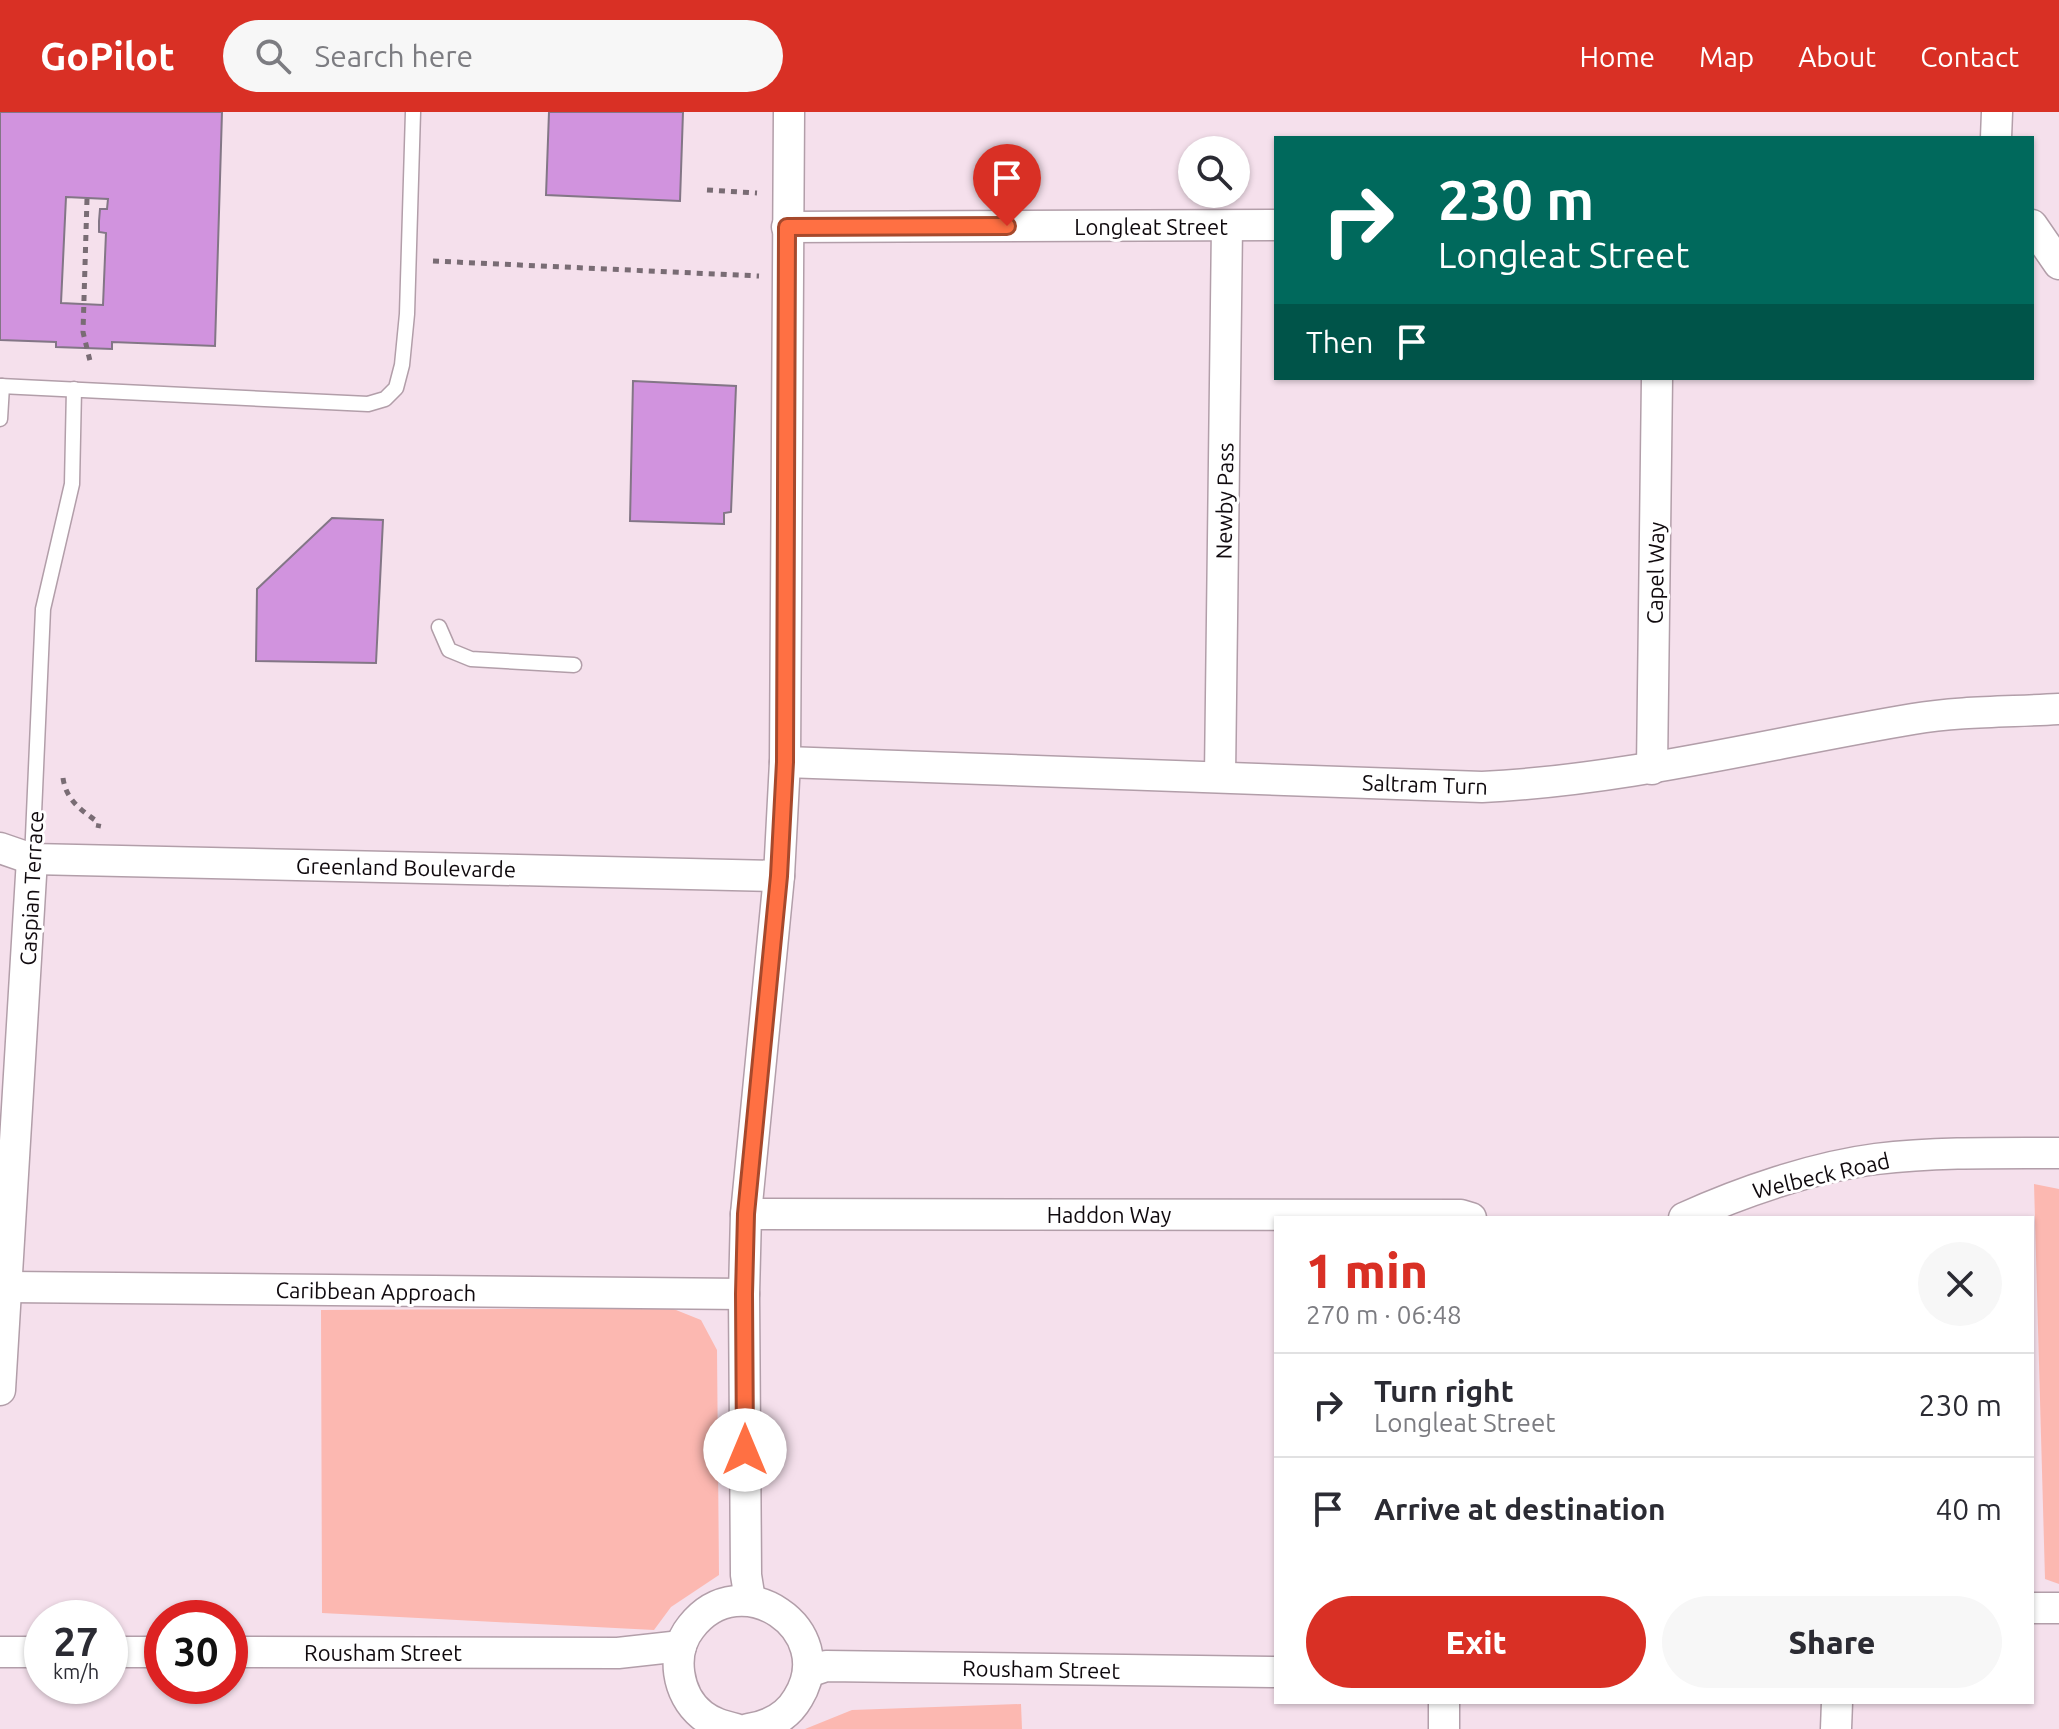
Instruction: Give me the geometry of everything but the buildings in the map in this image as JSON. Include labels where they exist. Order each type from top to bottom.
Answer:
[{"type":"street","points":[[750,1600],[746,1575],[746,1214],[779,876],[785,762],[789,112]]},
{"type":"street","points":[[1996,136],[1997,112]]},
{"type":"street","points":[[2042,222],[2059,264]]},
{"type":"street","name":"Longleat Street","points":[[787,227],[1274,225]]},
{"type":"street","name":"Newby Pass","points":[[1220,776],[1227,226]]},
{"type":"street","name":"Capel Way","points":[[1652,769],[1657,380]]},
{"type":"street","name":"Saltram Turn","points":[[785,762],[1482,787],[1547,784],[1652,769],[1917,718],[2059,709]]},
{"type":"street","name":"Greenland Boulevarde","points":[[0,848],[32,859],[779,876]]},
{"type":"street","name":"Greenland Boulevarde","points":[[0,871],[32,859]]},
{"type":"street","name":"Caspian Terrace","points":[[0,1390],[32,859]]},
{"type":"street","name":"Welbeck Road","points":[[1688,1216],[1732,1196],[1873,1160],[1942,1154],[2059,1153]]},
{"type":"street","name":"Haddon Way","points":[[746,1214],[1464,1216]]},
{"type":"street","name":"Caribbean Approach","points":[[8,1287],[744,1294]]},
{"type":"street","points":[[736,1729],[721,1726],[704,1717],[690,1703],[681,1685],[678,1666],[681,1646],[688,1630],[700,1616],[715,1606],[750,1600],[770,1606],[787,1617],[803,1642],[808,1672],[803,1691],[792,1707],[777,1720],[760,1728],[748,1729]]},
{"type":"street","points":[[2034,1608],[2059,1608]]},
{"type":"street","name":"Rousham Street","points":[[248,1652],[618,1653],[681,1646]]},
{"type":"street","points":[[0,1652],[24,1652]]},
{"type":"street","name":"Rousham Street","points":[[808,1672],[826,1666],[1274,1672]]},
{"type":"street","points":[[1444,1704],[1444,1729]]},
{"type":"street","points":[[1836,1729],[1837,1704]]},
{"type":"lane","points":[[0,419],[1,386],[368,404],[385,399],[396,388],[402,365],[407,314],[413,112]]},
{"type":"lane","name":"Caspian Terrace","points":[[32,859],[43,609],[72,484],[74,389]]},
{"type":"lane","points":[[439,627],[449,650],[471,659],[574,665]]},
{"type":"path","points":[[707,190],[766,193]]},
{"type":"path","points":[[83,332],[87,199]]},
{"type":"path","points":[[432,261],[764,276]]},
{"type":"path","points":[[62,769],[65,789],[77,807],[99,823],[95,861]]},
{"type":"shaded area","points":[[2034,1184],[2059,1189],[2059,1584],[2045,1579]]},
{"type":"shaded area","points":[[671,1308],[701,1320],[717,1350],[719,1575],[671,1607],[654,1630],[322,1613],[321,1310]]},
{"type":"shaded area","points":[[1021,1704],[1022,1729],[805,1729],[852,1710]]},
{"type":"route","points":[[745,1450],[746,1214],[779,876],[785,762],[787,227],[1007,226]]}]
